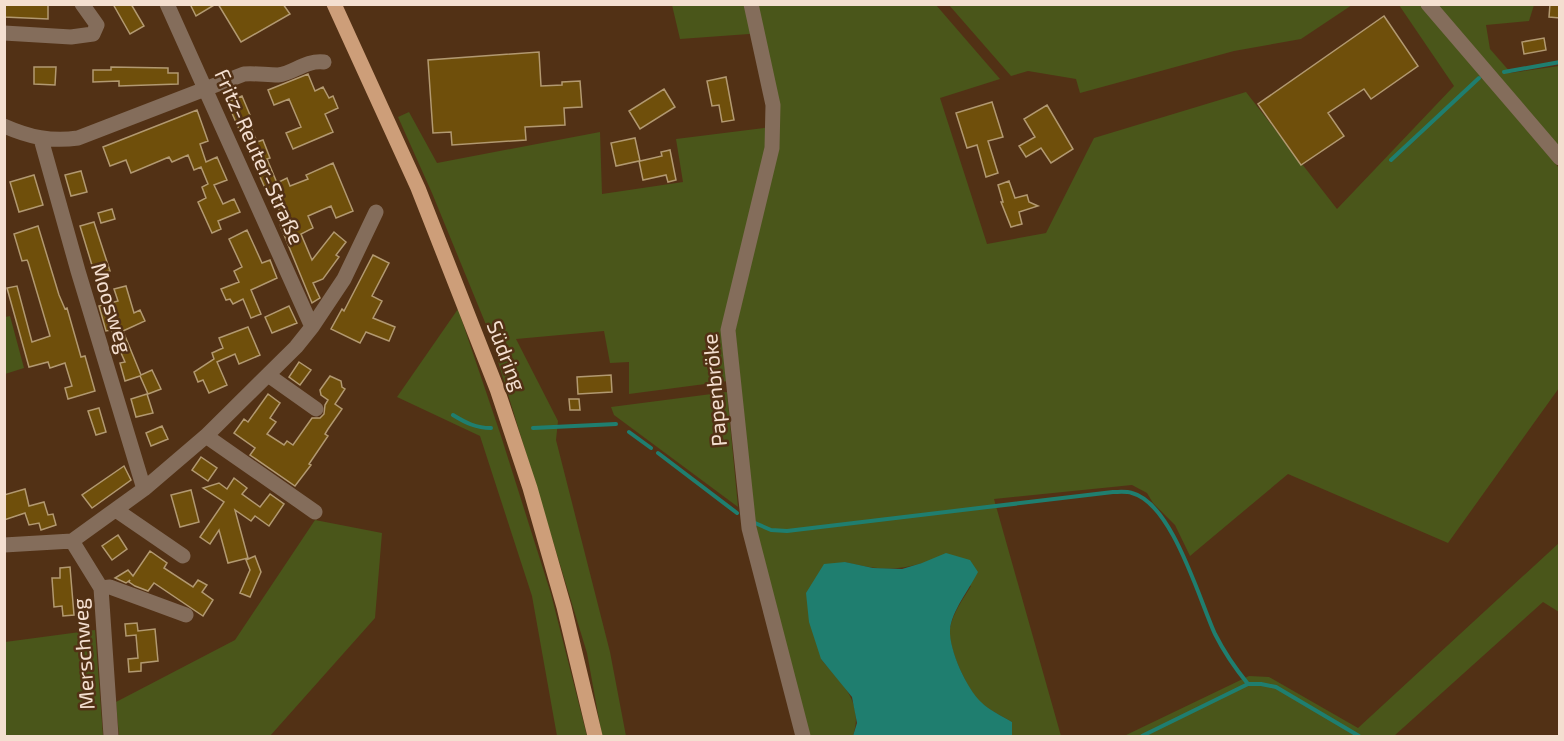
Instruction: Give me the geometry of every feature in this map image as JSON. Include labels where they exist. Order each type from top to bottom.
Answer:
[{"type":"main road","name":"Südring","points":[[334,4],[418,188],[497,389],[530,488],[564,607],[595,736]]},
{"type":"street","points":[[4,33],[71,37],[93,34],[97,25],[82,4]]},
{"type":"street","name":"Fritz-Reuter-Straße","points":[[167,4],[312,327]]},
{"type":"street","name":"Papenbröke","points":[[751,4],[773,105],[774,125],[772,148],[728,330],[748,528],[803,736]]},
{"type":"street","points":[[1428,4],[1560,158]]},
{"type":"street","points":[[4,126],[24,135],[41,139],[62,141],[78,138],[244,74],[279,75],[314,61],[324,62]]},
{"type":"street","name":"Moosweg","points":[[41,139],[144,489]]},
{"type":"street","points":[[4,545],[72,541],[144,489],[206,436],[296,347],[312,327],[344,279],[376,212]]},
{"type":"street","points":[[268,375],[316,409]]},
{"type":"street","points":[[206,436],[315,512]]},
{"type":"street","points":[[116,510],[183,556]]},
{"type":"street","name":"Merschweg","points":[[72,541],[101,588],[111,736]]},
{"type":"street","points":[[101,588],[110,588],[186,615]]},
{"type":"green space","points":[[672,5],[936,5],[1000,79],[940,98],[987,244],[1046,233],[1094,138],[1246,92],[1337,209],[1454,86],[1399,5],[1534,5],[1529,21],[1486,25],[1490,49],[1511,73],[1559,66],[1559,146],[1498,96],[1559,168],[1559,388],[1448,543],[1288,474],[1190,556],[1175,525],[1153,503],[1147,493],[1132,485],[994,499],[1061,736],[1012,736],[1012,722],[980,702],[969,687],[955,656],[950,628],[971,586],[922,563],[902,568],[883,568],[845,562],[821,659],[849,694],[856,713],[856,724],[853,736],[810,736],[756,531],[735,331],[778,149],[763,33],[680,39]]},
{"type":"green space","points":[[949,5],[1352,5],[1301,39],[1234,51],[1080,93],[1076,79],[1028,71],[1011,76]]},
{"type":"green space","points":[[409,112],[437,163],[600,132],[602,194],[683,182],[676,139],[771,127],[722,330],[728,381],[629,394],[629,362],[610,363],[604,331],[516,339],[558,421],[556,440],[610,652],[626,736],[602,736],[587,653],[489,332],[398,117]]},
{"type":"green space","points":[[458,309],[551,594],[587,736],[557,736],[532,596],[480,436],[397,397]]},
{"type":"green space","points":[[10,316],[24,368],[5,374],[5,317]]},
{"type":"green space","points":[[727,392],[738,507],[614,415],[611,407]]},
{"type":"green space","points":[[315,520],[382,533],[375,618],[270,736],[119,736],[116,702],[235,640]]},
{"type":"green space","points":[[1559,543],[1559,612],[1543,602],[1394,736],[1124,736],[1249,676],[1269,677],[1358,728]]},
{"type":"green space","points":[[95,630],[103,736],[5,736],[5,642]]},
{"type":"water","points":[[946,553],[970,560],[978,572],[951,623],[952,648],[965,679],[976,696],[988,708],[1012,722],[1012,736],[853,736],[857,723],[852,697],[821,659],[809,622],[806,593],[824,564],[845,562],[873,568],[902,569]]},
{"type":"building","points":[[4,4],[48,4],[48,19],[4,17]]},
{"type":"building","points":[[113,4],[131,4],[144,26],[130,34]]},
{"type":"building","points":[[190,4],[216,4],[196,16]]},
{"type":"building","points":[[218,4],[283,4],[290,14],[241,42]]},
{"type":"building","points":[[1550,4],[1560,4],[1560,18],[1549,17]]},
{"type":"building","points":[[1384,16],[1418,66],[1371,99],[1364,89],[1328,113],[1344,136],[1301,165],[1258,104]]},
{"type":"building","points":[[1544,38],[1546,50],[1524,54],[1522,42]]},
{"type":"building","points":[[539,52],[541,86],[580,81],[582,107],[564,108],[565,125],[525,127],[526,140],[452,145],[451,132],[433,133],[428,60]]},
{"type":"building","points":[[34,67],[56,67],[55,85],[34,84]]},
{"type":"building","points":[[111,67],[168,68],[168,73],[178,73],[178,84],[119,86],[119,81],[93,82],[93,70],[111,70]]},
{"type":"building","points":[[308,74],[315,91],[323,87],[329,98],[333,96],[338,108],[325,114],[333,132],[293,149],[286,133],[301,127],[289,99],[274,105],[268,90]]},
{"type":"building","points":[[726,77],[734,120],[722,122],[719,105],[712,106],[707,81]]},
{"type":"building","points":[[664,89],[675,107],[640,129],[629,111]]},
{"type":"building","points":[[242,96],[257,142],[263,140],[270,158],[267,159],[277,183],[287,178],[290,186],[308,179],[306,175],[333,163],[353,211],[336,218],[331,206],[308,216],[313,228],[301,234],[312,260],[334,232],[346,242],[336,255],[339,257],[323,279],[313,283],[320,298],[312,303],[280,225],[285,223],[274,198],[267,187],[265,188],[227,102]]},
{"type":"building","points":[[992,102],[1003,137],[988,141],[998,173],[986,177],[977,145],[967,148],[956,113]]},
{"type":"building","points":[[1047,105],[1073,149],[1051,163],[1041,148],[1026,157],[1019,146],[1035,137],[1024,119]]},
{"type":"building","points":[[197,110],[208,141],[200,144],[206,162],[217,157],[227,180],[214,185],[223,204],[234,199],[240,212],[218,221],[221,229],[212,233],[198,202],[206,198],[202,187],[208,184],[201,167],[194,170],[188,155],[172,162],[169,157],[131,173],[126,160],[110,166],[103,147]]},
{"type":"building","points":[[635,138],[640,161],[662,156],[661,152],[670,150],[676,180],[668,182],[666,175],[643,180],[639,161],[616,166],[611,143]]},
{"type":"building","points":[[81,171],[87,192],[71,196],[65,175]]},
{"type":"building","points":[[34,175],[43,205],[19,212],[10,182]]},
{"type":"building","points":[[1009,181],[1015,198],[1027,195],[1029,202],[1038,206],[1019,212],[1022,224],[1011,227],[1001,202],[1003,202],[998,185]]},
{"type":"building","points":[[112,209],[115,219],[101,223],[98,213]]},
{"type":"building","points":[[94,222],[110,271],[95,275],[80,226]]},
{"type":"building","points":[[38,226],[59,295],[65,309],[67,308],[81,357],[85,356],[95,391],[68,399],[65,388],[72,386],[65,363],[50,368],[48,362],[29,367],[7,288],[17,286],[32,342],[50,336],[28,262],[27,260],[22,261],[14,234]]},
{"type":"building","points":[[247,230],[262,263],[270,260],[277,278],[251,290],[261,314],[251,318],[243,299],[233,304],[230,299],[226,300],[221,289],[239,282],[234,271],[242,267],[229,239]]},
{"type":"building","points":[[373,255],[389,263],[372,296],[382,301],[373,318],[395,327],[389,341],[366,332],[360,343],[331,329],[342,309],[344,311]]},
{"type":"building","points":[[126,286],[134,313],[140,310],[145,321],[123,331],[141,375],[152,370],[161,389],[148,394],[140,376],[125,381],[120,363],[125,362],[111,330],[106,331],[99,306],[118,301],[114,289]]},
{"type":"building","points":[[289,306],[297,323],[272,333],[265,317]]},
{"type":"building","points":[[248,327],[260,355],[239,364],[235,354],[217,362],[227,385],[209,393],[203,380],[198,382],[194,372],[214,359],[212,353],[223,348],[219,338]]},
{"type":"building","points":[[299,362],[311,370],[300,385],[289,377]]},
{"type":"building","points":[[611,375],[612,392],[578,394],[577,377]]},
{"type":"building","points":[[330,376],[341,381],[345,389],[335,404],[342,409],[325,434],[328,436],[309,464],[311,465],[295,486],[250,455],[255,448],[234,433],[244,419],[248,422],[268,394],[280,403],[270,418],[276,422],[267,434],[284,445],[287,441],[293,445],[312,418],[320,418],[324,414],[328,400],[321,395],[320,390]]},
{"type":"building","points":[[147,394],[153,413],[136,417],[131,399]]},
{"type":"building","points":[[569,399],[579,399],[580,410],[570,410]]},
{"type":"building","points":[[99,408],[106,432],[96,435],[88,411]]},
{"type":"building","points":[[162,426],[168,439],[151,446],[146,433]]},
{"type":"building","points":[[201,457],[217,468],[208,481],[192,470]]},
{"type":"building","points":[[124,466],[131,480],[92,508],[82,495]]},
{"type":"building","points":[[234,478],[247,488],[242,494],[260,507],[270,494],[284,504],[269,526],[255,516],[251,521],[235,510],[248,558],[228,563],[219,530],[210,544],[200,537],[224,502],[203,488],[219,483],[227,489]]},
{"type":"building","points":[[25,489],[29,506],[44,502],[48,515],[53,514],[56,525],[41,530],[39,523],[29,525],[25,513],[4,520],[4,495]]},
{"type":"building","points":[[191,490],[199,522],[180,527],[171,495]]},
{"type":"building","points":[[118,535],[127,549],[112,560],[102,546]]},
{"type":"building","points":[[150,551],[167,563],[164,568],[193,587],[198,580],[207,585],[202,592],[213,600],[203,616],[154,583],[148,591],[135,586],[129,582],[130,580],[126,583],[115,578],[128,570],[133,576]]},
{"type":"building","points":[[255,556],[261,572],[250,597],[240,593],[250,570],[246,560]]},
{"type":"building","points":[[70,567],[74,615],[63,616],[62,606],[54,607],[52,578],[60,578],[60,568]]},
{"type":"building","points":[[137,623],[138,631],[155,629],[158,661],[141,663],[141,671],[129,672],[128,659],[138,658],[136,635],[126,636],[125,624]]},
{"type":"waterway","points":[[1504,72],[1560,62]]},
{"type":"waterway","points":[[1391,160],[1479,78]]},
{"type":"waterway","points":[[453,415],[471,424],[491,428]]},
{"type":"waterway","points":[[533,428],[616,424]]},
{"type":"waterway","points":[[629,432],[651,448]]},
{"type":"waterway","points":[[658,453],[737,513]]},
{"type":"waterway","points":[[755,523],[771,530],[787,531],[1113,492],[1132,493],[1146,500],[1160,514],[1172,533],[1215,634],[1230,660],[1248,684]]},
{"type":"waterway","points":[[1142,736],[1248,684],[1276,687],[1359,736]]}]
